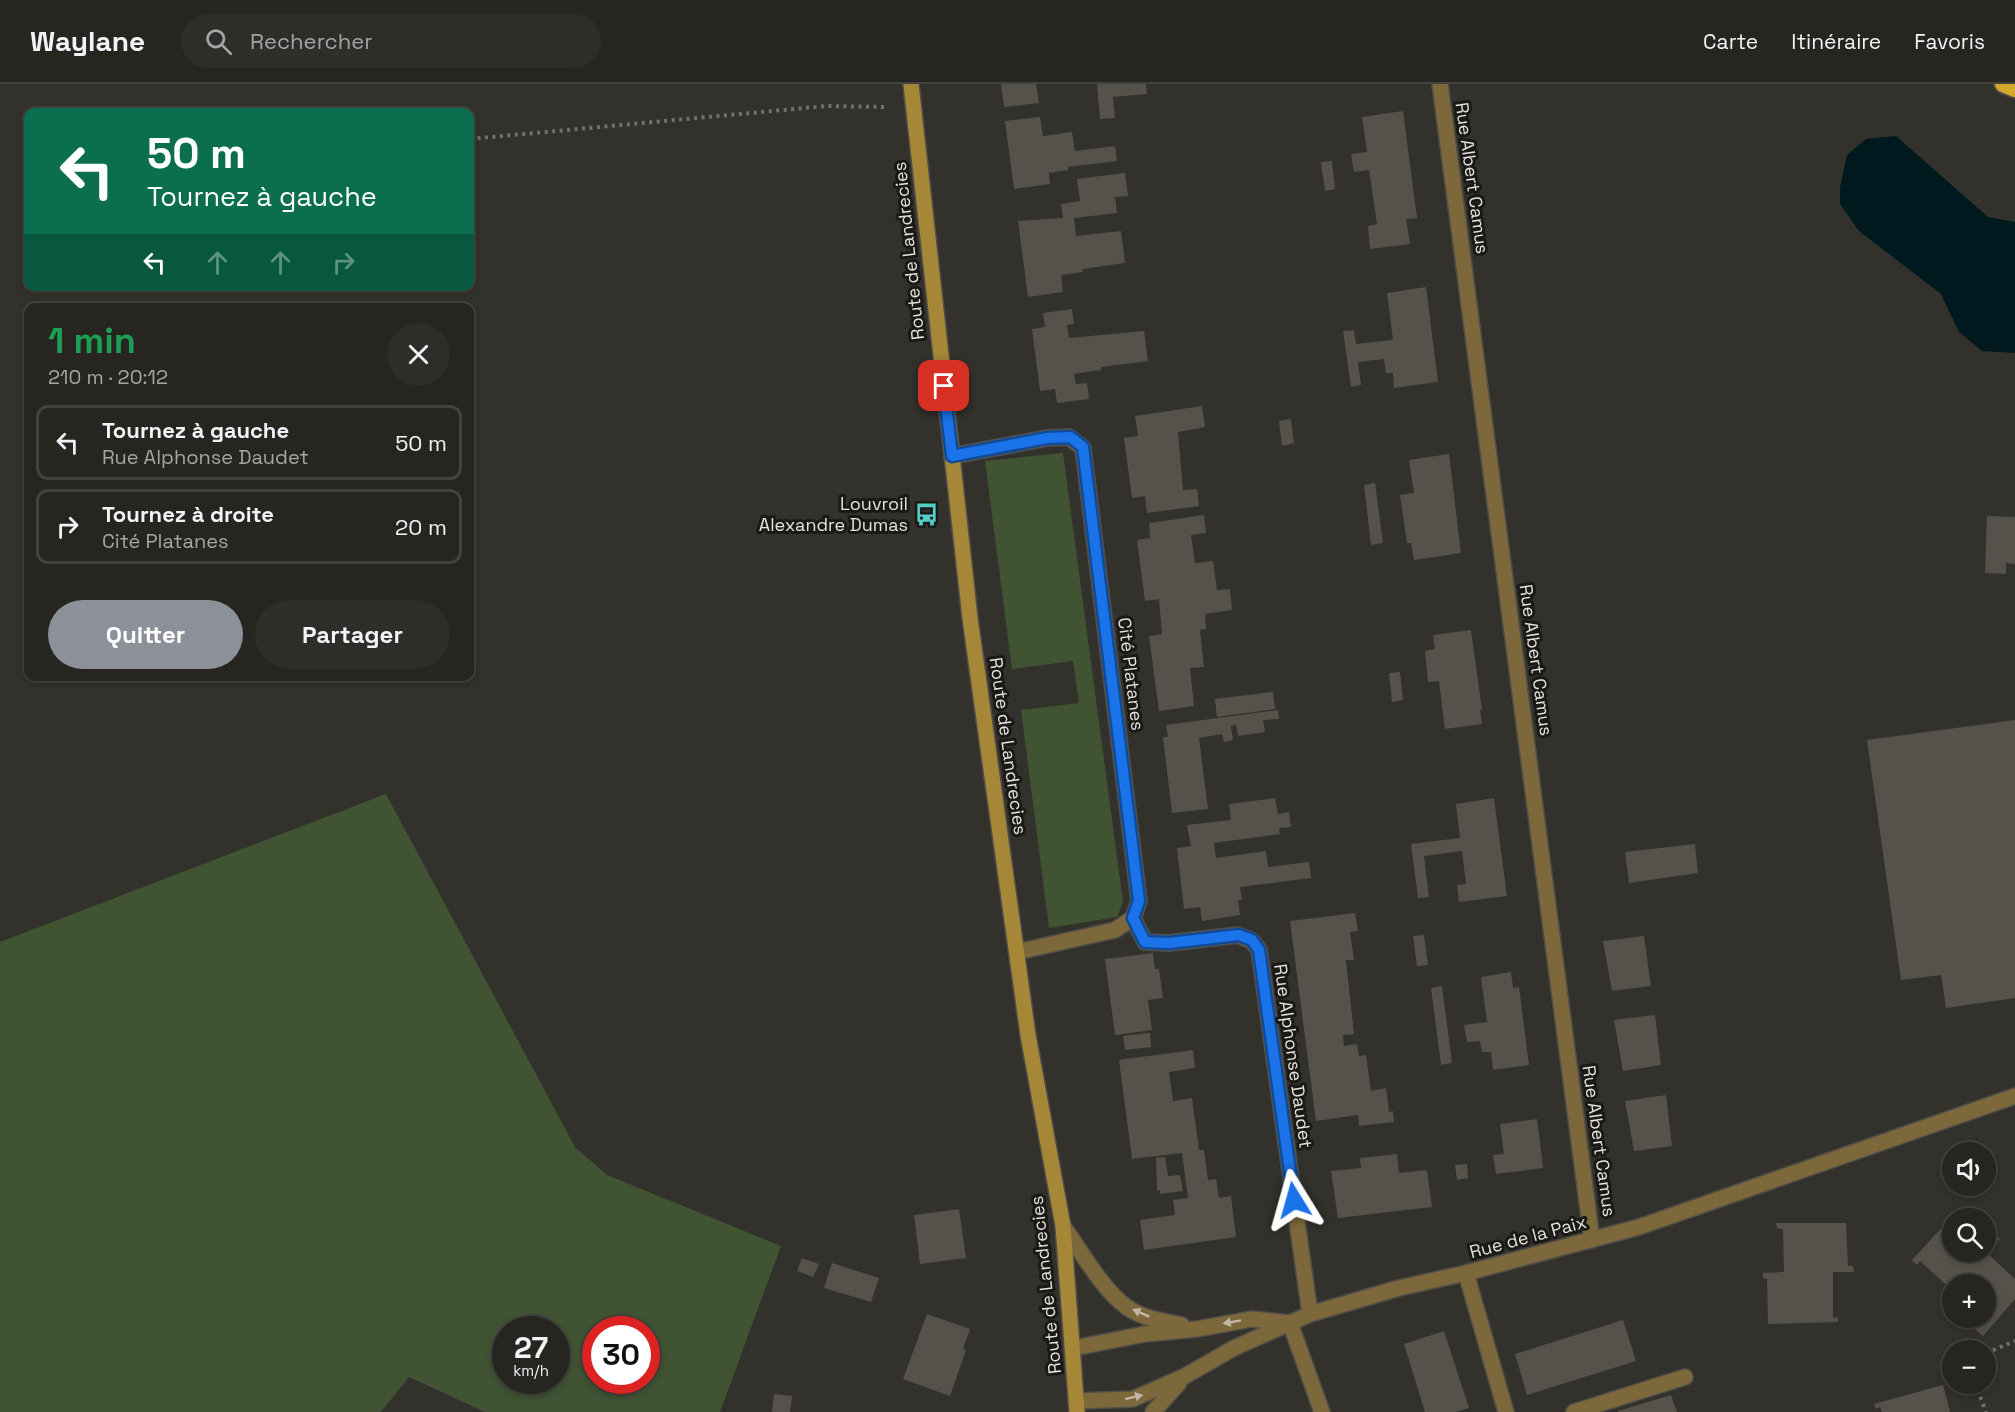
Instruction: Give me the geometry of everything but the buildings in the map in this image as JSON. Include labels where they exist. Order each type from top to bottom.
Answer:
[{"type":"highway","points":[[2003,84],[2015,89]]},
{"type":"main road","name":"Route de Landrecies","points":[[911,84],[972,630],[1028,1035],[1063,1226],[1077,1407]]},
{"type":"street","name":"Rue Albert Camus","points":[[1440,84],[1592,1240]]},
{"type":"street","name":"Cité Platanes","points":[[952,456],[1047,438],[1070,437],[1083,447],[1139,901],[1133,918]]},
{"type":"street","points":[[1017,952],[1115,930],[1133,918]]},
{"type":"street","name":"Rue Alphonse Daudet","points":[[1133,918],[1145,942],[1169,943],[1239,935],[1252,940],[1259,950],[1310,1314]]},
{"type":"street","name":"Rue de la Paix","points":[[1185,1376],[1234,1348],[1310,1314],[1399,1288],[1466,1273],[1639,1227],[2015,1096]]},
{"type":"street","points":[[1063,1226],[1102,1281],[1127,1307],[1146,1317],[1197,1329]]},
{"type":"street","points":[[1466,1273],[1490,1364],[1506,1412]]},
{"type":"street","points":[[1074,1348],[1145,1334],[1197,1329],[1252,1319],[1290,1323],[1322,1412]]},
{"type":"street","points":[[1077,1407],[1133,1399],[1185,1376]]},
{"type":"street","points":[[1153,1412],[1185,1376]]},
{"type":"street","points":[[1574,1412],[1685,1377]]},
{"type":"path","points":[[474,139],[826,106],[913,107]]},
{"type":"path","points":[[1996,1349],[2015,1341]]},
{"type":"path","points":[[1979,1394],[1986,1412]]},
{"type":"green space","points":[[1063,453],[1123,902],[1117,917],[1049,928],[1021,710],[1079,703],[1073,661],[1012,669],[985,461]]},
{"type":"green space","points":[[386,794],[575,1147],[607,1175],[781,1246],[720,1412],[485,1412],[409,1377],[381,1412],[0,1412],[0,942]]},
{"type":"water","points":[[1896,136],[1988,217],[2015,222],[2015,353],[1982,351],[1959,332],[1941,294],[1859,231],[1840,204],[1840,188],[1847,155],[1866,139]]},
{"type":"place","name":"Louvroil Alexandre Dumas","points":[[926,514]]},
{"type":"route","points":[[944,386],[952,456],[1047,438],[1070,437],[1083,447],[1139,901],[1133,918],[1145,942],[1169,943],[1239,935],[1252,940],[1259,950],[1294,1200]]}]
